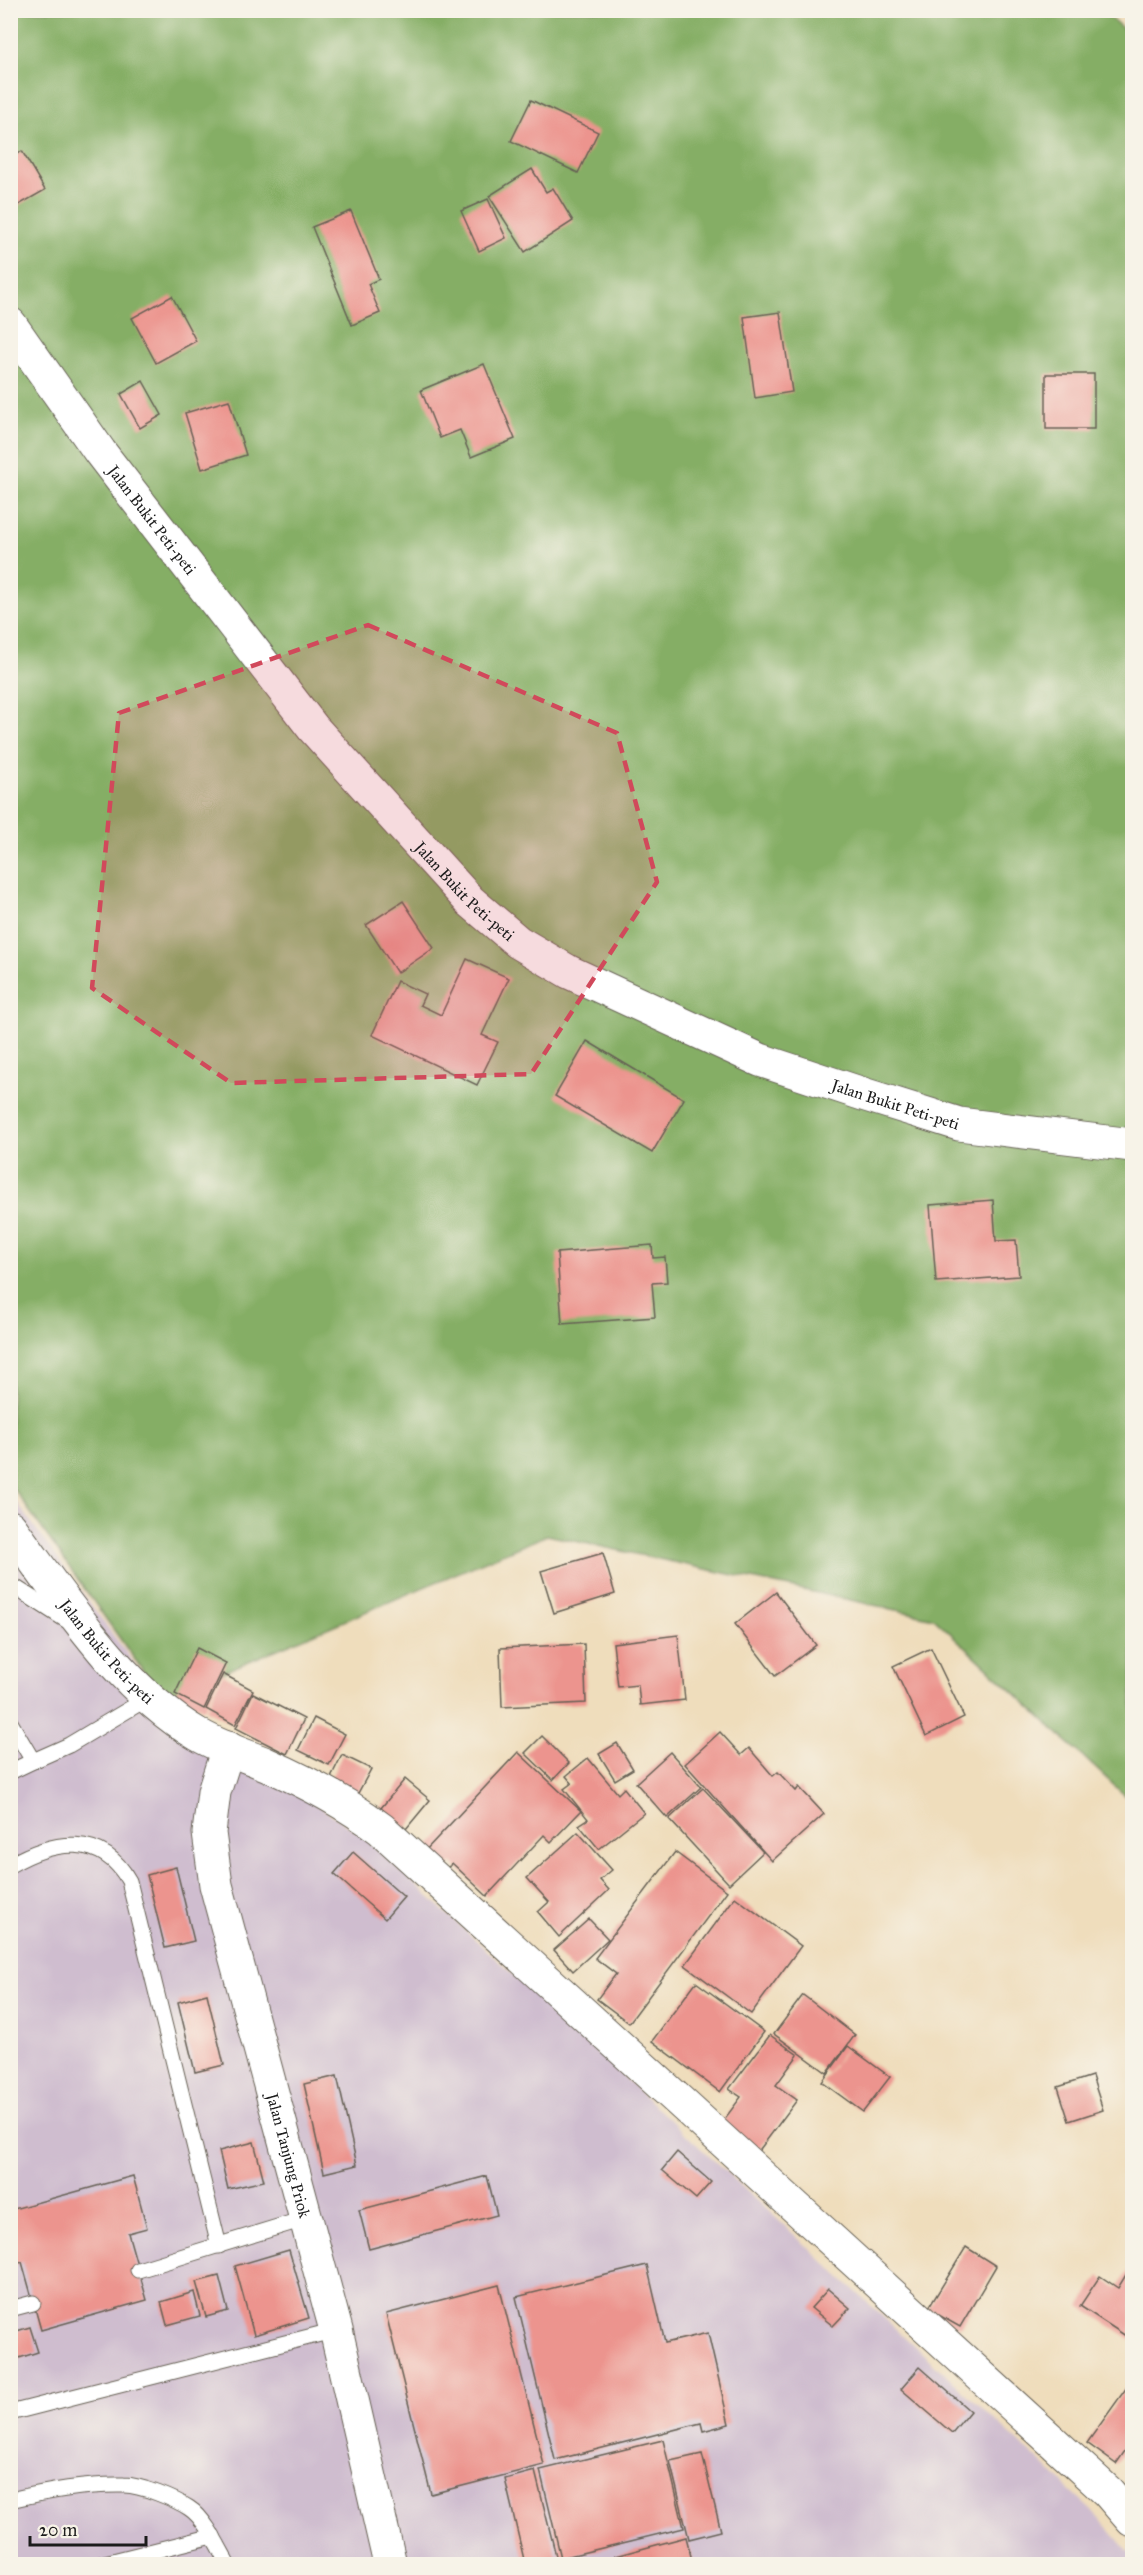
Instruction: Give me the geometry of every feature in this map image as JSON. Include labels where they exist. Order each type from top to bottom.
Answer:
[{"type":"street","name":"Jalan Bukit Peti-peti","points":[[10,324],[100,452],[313,728],[470,901],[518,942],[569,972],[760,1060],[959,1124],[1132,1145]]},
{"type":"street","name":"Jalan Bukit Peti-peti","points":[[10,1527],[91,1636],[148,1698],[200,1736],[328,1794],[349,1805],[381,1829],[1108,2492],[1132,2520]]},
{"type":"street","name":"Jalan Tanjung Priok","points":[[228,1748],[214,1792],[209,1833],[216,1885],[308,2218],[390,2565]]},
{"type":"lane","points":[[10,1584],[91,1636]]},
{"type":"lane","points":[[10,1772],[69,1745],[148,1698]]},
{"type":"lane","points":[[10,1722],[33,1761]]},
{"type":"lane","points":[[10,1865],[34,1851],[76,1844],[103,1852],[120,1865],[129,1881],[219,2246]]},
{"type":"lane","points":[[138,2270],[308,2218]]},
{"type":"lane","points":[[10,2309],[33,2303]]},
{"type":"lane","points":[[10,2413],[336,2330]]},
{"type":"lane","points":[[10,2500],[48,2491],[126,2484],[159,2494],[191,2509],[213,2536],[228,2565]]},
{"type":"lane","points":[[101,2565],[213,2536]]},
{"type":"highlighted area","points":[[368,625],[617,733],[657,882],[531,1074],[231,1083],[92,988],[119,713]]},
{"type":"shaded area","points":[[10,1493],[162,1702],[362,1835],[1092,2510],[1132,2556],[1132,2564],[11,2564]]},
{"type":"green space","points":[[1101,10],[1132,36],[1132,1802],[934,1618],[547,1535],[162,1698],[11,1485],[10,11]]},
{"type":"building","points":[[531,100],[598,132],[578,173],[511,141]]},
{"type":"building","points":[[10,147],[15,155],[22,151],[45,190],[10,210]]},
{"type":"building","points":[[532,169],[546,192],[553,188],[573,221],[525,252],[489,196]]},
{"type":"building","points":[[488,199],[506,238],[479,251],[461,211]]},
{"type":"building","points":[[351,211],[379,279],[368,284],[380,313],[352,325],[312,227]]},
{"type":"building","points":[[172,296],[196,341],[156,363],[132,318]]},
{"type":"building","points":[[780,312],[792,392],[755,398],[744,317]]},
{"type":"building","points":[[484,364],[515,439],[471,457],[460,430],[440,438],[421,390]]},
{"type":"building","points":[[1046,374],[1094,374],[1094,429],[1046,429]]},
{"type":"building","points":[[143,381],[162,415],[140,428],[121,394]]},
{"type":"building","points":[[229,400],[246,455],[202,469],[185,413]]},
{"type":"building","points":[[403,901],[434,948],[397,973],[366,925]]},
{"type":"building","points":[[467,959],[509,978],[482,1035],[498,1042],[477,1085],[372,1035],[397,981],[425,994],[420,1005],[441,1015]]},
{"type":"building","points":[[587,1041],[684,1099],[652,1153],[555,1096]]},
{"type":"building","points":[[993,1200],[996,1241],[1016,1240],[1019,1276],[936,1282],[930,1205]]},
{"type":"building","points":[[652,1245],[653,1258],[665,1257],[667,1282],[652,1283],[655,1317],[562,1324],[557,1253]]},
{"type":"building","points":[[603,1553],[615,1594],[554,1613],[541,1571]]},
{"type":"building","points":[[776,1592],[816,1645],[775,1676],[735,1624]]},
{"type":"building","points":[[678,1635],[685,1700],[640,1705],[638,1685],[618,1687],[613,1643]]},
{"type":"building","points":[[584,1644],[586,1703],[502,1707],[500,1648]]},
{"type":"building","points":[[197,1648],[226,1663],[204,1709],[175,1694]]},
{"type":"building","points":[[931,1648],[964,1717],[926,1736],[893,1666]]},
{"type":"building","points":[[223,1674],[253,1690],[235,1725],[206,1709]]},
{"type":"building","points":[[253,1693],[304,1719],[287,1754],[236,1728]]},
{"type":"building","points":[[314,1718],[345,1734],[329,1765],[298,1750]]},
{"type":"building","points":[[720,1732],[741,1755],[749,1748],[773,1776],[778,1772],[796,1791],[799,1787],[824,1814],[772,1861],[685,1764]]},
{"type":"building","points":[[542,1736],[569,1763],[553,1780],[525,1753]]},
{"type":"building","points":[[617,1743],[633,1769],[615,1780],[599,1754]]},
{"type":"building","points":[[518,1752],[581,1811],[551,1842],[544,1835],[487,1896],[452,1863],[443,1873],[423,1853]]},
{"type":"building","points":[[670,1752],[701,1787],[667,1818],[636,1783]]},
{"type":"building","points":[[342,1755],[371,1769],[357,1795],[329,1781]]},
{"type":"building","points":[[588,1758],[618,1794],[624,1788],[644,1813],[599,1849],[579,1825],[588,1819],[564,1789],[572,1783],[566,1776]]},
{"type":"building","points":[[405,1779],[430,1800],[406,1829],[381,1808]]},
{"type":"building","points":[[703,1788],[763,1852],[729,1884],[669,1819]]},
{"type":"building","points":[[578,1832],[612,1870],[600,1880],[609,1890],[559,1937],[538,1912],[549,1902],[527,1878]]},
{"type":"building","points":[[353,1852],[404,1897],[385,1919],[334,1874]]},
{"type":"building","points":[[675,1852],[727,1891],[629,2023],[597,1999],[616,1974],[595,1958]]},
{"type":"building","points":[[176,1867],[194,1941],[165,1948],[147,1875]]},
{"type":"building","points":[[735,1897],[801,1946],[751,2014],[685,1965]]},
{"type":"building","points":[[589,1919],[608,1939],[573,1971],[554,1950]]},
{"type":"building","points":[[696,1982],[764,2032],[720,2092],[652,2041]]},
{"type":"building","points":[[207,1994],[224,2065],[195,2072],[178,2002]]},
{"type":"building","points":[[803,1995],[855,2035],[827,2073],[774,2034]]},
{"type":"building","points":[[770,2035],[798,2055],[776,2085],[797,2100],[754,2157],[717,2129],[741,2097],[729,2089]]},
{"type":"building","points":[[848,2046],[890,2077],[863,2112],[822,2082]]},
{"type":"building","points":[[337,2076],[357,2165],[324,2173],[304,2084]]},
{"type":"building","points":[[1092,2076],[1103,2110],[1069,2121],[1058,2087]]},
{"type":"building","points":[[254,2142],[264,2181],[228,2189],[219,2151]]},
{"type":"building","points":[[677,2152],[711,2182],[696,2199],[662,2170]]},
{"type":"building","points":[[133,2176],[147,2228],[128,2233],[147,2300],[41,2330],[22,2262],[13,2265],[10,2256],[10,2210]]},
{"type":"building","points":[[487,2176],[497,2215],[369,2249],[359,2210]]},
{"type":"building","points":[[966,2247],[996,2266],[960,2327],[928,2309]]},
{"type":"building","points":[[289,2250],[309,2318],[254,2335],[235,2266]]},
{"type":"building","points":[[647,2265],[665,2343],[708,2333],[729,2424],[703,2431],[701,2423],[555,2460],[516,2297]]},
{"type":"building","points":[[1132,2265],[1132,2340],[1080,2306],[1100,2276],[1118,2288]]},
{"type":"building","points":[[219,2276],[228,2311],[206,2317],[196,2282]]},
{"type":"building","points":[[499,2285],[544,2465],[431,2494],[386,2314]]},
{"type":"building","points":[[828,2289],[850,2308],[833,2326],[811,2308]]},
{"type":"building","points":[[194,2292],[200,2316],[167,2325],[161,2302]]},
{"type":"building","points":[[30,2327],[38,2352],[10,2361],[10,2333]]},
{"type":"building","points":[[920,2367],[970,2411],[952,2433],[901,2389]]},
{"type":"building","points":[[1132,2380],[1132,2441],[1116,2464],[1087,2443]]},
{"type":"building","points":[[663,2440],[684,2528],[561,2558],[540,2470]]},
{"type":"building","points":[[702,2454],[721,2531],[689,2539],[670,2461]]},
{"type":"building","points":[[535,2471],[558,2564],[525,2564],[505,2479]]},
{"type":"building","points":[[686,2537],[693,2564],[617,2564],[615,2556]]}]
